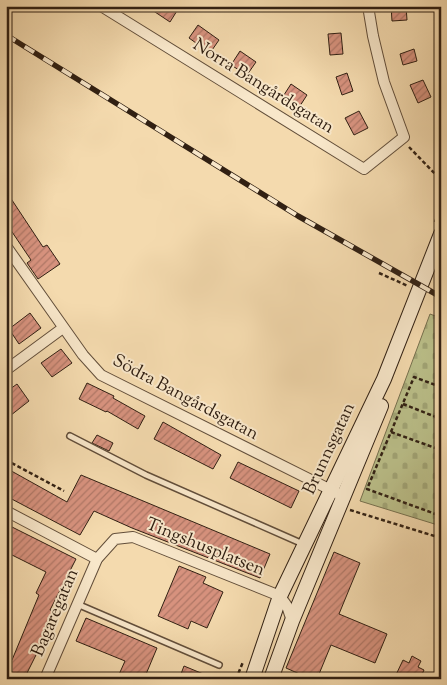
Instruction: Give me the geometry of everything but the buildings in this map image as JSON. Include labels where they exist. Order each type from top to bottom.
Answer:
[{"type":"main road","name":"Brunnsgatan","points":[[272,679],[336,493],[384,379],[437,229]]},
{"type":"main road","name":"Brunnsgatan","points":[[252,679],[280,596],[306,545],[336,493],[441,256]]},
{"type":"street","name":"Norra Bangårdsgatan","points":[[101,6],[364,168],[404,137]]},
{"type":"street","points":[[368,6],[384,82],[404,137]]},
{"type":"street","name":"Södra Bangårdsgatan","points":[[6,246],[63,328],[101,375],[336,493]]},
{"type":"street","points":[[6,370],[63,328]]},
{"type":"street","points":[[6,511],[97,559]]},
{"type":"street","name":"Tingshusplatsen","points":[[97,559],[115,539],[134,537],[280,596],[287,606],[292,621]]},
{"type":"street","name":"Bagaregatan","points":[[46,679],[97,559]]},
{"type":"lane","points":[[70,436],[146,474],[306,545]]},
{"type":"lane","points":[[77,604],[219,665]]},
{"type":"path","points":[[404,137],[409,148],[441,180]]},
{"type":"path","points":[[437,229],[441,207]]},
{"type":"path","points":[[379,273],[409,286]]},
{"type":"path","points":[[441,387],[414,377],[367,489],[440,516],[441,512]]},
{"type":"path","points":[[403,404],[441,419]]},
{"type":"path","points":[[391,432],[441,450]]},
{"type":"path","points":[[6,460],[64,491]]},
{"type":"path","points":[[349,509],[441,538]]},
{"type":"green space","points":[[430,314],[441,318],[441,526],[360,501]]},
{"type":"railway","points":[[6,35],[298,216],[441,297]]}]
